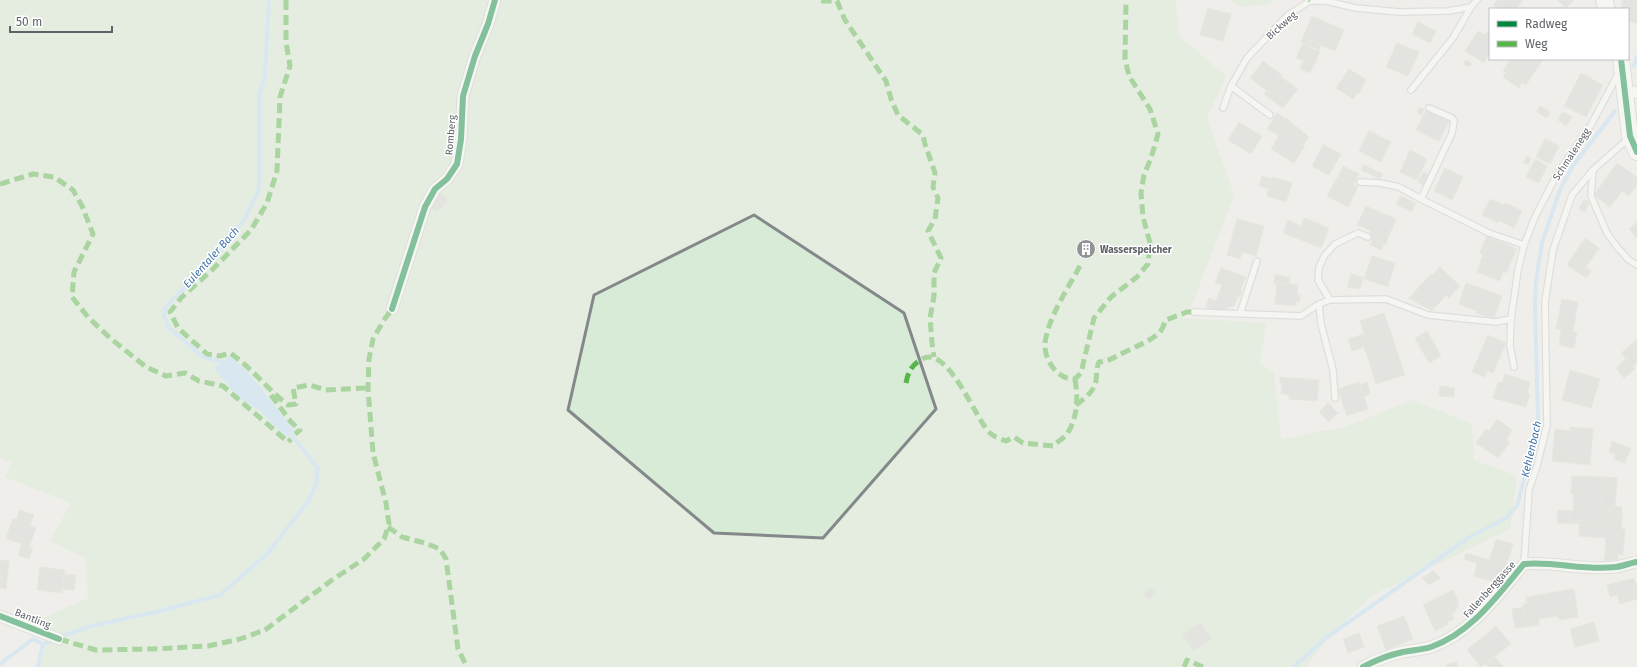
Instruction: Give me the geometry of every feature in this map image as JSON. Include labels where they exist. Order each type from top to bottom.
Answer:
[{"type":"street","name":"Romberg","points":[[392,309],[425,207],[435,189],[447,179],[457,164],[461,139],[463,96],[475,56],[488,24],[495,0]]},
{"type":"street","points":[[1622,62],[1631,93],[1630,136],[1637,152]]},
{"type":"street","name":"Fallenberggasse","points":[[1363,667],[1382,658],[1429,647],[1448,640],[1469,626],[1524,564],[1538,563],[1588,567],[1616,567],[1637,562]]},
{"type":"street","name":"Bantling","points":[[0,616],[59,639]]},
{"type":"lane","points":[[1411,90],[1453,38],[1471,7],[1477,0]]},
{"type":"lane","name":"Bickweg","points":[[1223,108],[1231,86],[1247,58],[1288,15],[1310,1],[1326,1],[1356,8],[1399,12],[1448,11],[1471,7]]},
{"type":"lane","name":"Schmalenegg","points":[[1514,367],[1510,346],[1511,319],[1518,270],[1524,245],[1535,217],[1556,176],[1590,125],[1622,62]]},
{"type":"lane","points":[[1231,86],[1270,115]]},
{"type":"lane","points":[[1421,200],[1452,133],[1454,121],[1452,118],[1429,108]]},
{"type":"lane","name":"Fallenberggasse","points":[[1524,564],[1530,490],[1547,425],[1545,302],[1552,250],[1572,195],[1593,170],[1630,136]]},
{"type":"lane","points":[[1593,170],[1591,196],[1607,233],[1629,260],[1637,265]]},
{"type":"lane","points":[[1360,182],[1380,183],[1399,187],[1421,200],[1489,233],[1524,245]]},
{"type":"lane","points":[[1330,300],[1318,280],[1319,267],[1325,255],[1335,244],[1358,234],[1368,237]]},
{"type":"lane","points":[[1240,314],[1257,261]]},
{"type":"lane","points":[[1194,312],[1301,316],[1319,304],[1330,300],[1386,300],[1428,315],[1496,322],[1511,319]]},
{"type":"lane","points":[[1319,304],[1321,324],[1333,370],[1335,398]]},
{"type":"highlighted area","points":[[754,215],[904,313],[936,409],[823,538],[714,533],[568,410],[594,295]]},
{"type":"green space","points":[[0,0],[1175,0],[1180,37],[1226,76],[1207,118],[1234,195],[1193,302],[1183,318],[1266,323],[1260,364],[1274,372],[1281,439],[1345,427],[1412,400],[1472,424],[1474,460],[1517,476],[1510,529],[1373,595],[1330,635],[1306,667],[38,667],[48,631],[16,618],[46,617],[88,598],[86,558],[50,541],[71,503],[5,477],[11,462],[0,458]]},
{"type":"green space","points":[[1232,0],[1272,0],[1269,4],[1240,7]]},
{"type":"water","points":[[230,356],[256,382],[294,429],[286,436],[260,411],[237,396],[214,368]]},
{"type":"building","points":[[1497,0],[1523,0],[1517,8],[1497,8],[1493,5]]},
{"type":"building","points":[[1558,0],[1574,0],[1566,8]]},
{"type":"building","points":[[1623,0],[1637,0],[1637,23],[1629,21],[1629,8],[1621,8]]},
{"type":"building","points":[[1208,8],[1231,14],[1223,41],[1200,35]]},
{"type":"building","points":[[1312,16],[1337,27],[1328,48],[1303,37]]},
{"type":"building","points":[[1418,22],[1436,31],[1430,43],[1412,34]]},
{"type":"building","points":[[1337,27],[1344,30],[1335,51],[1328,48]]},
{"type":"building","points":[[1489,29],[1489,55],[1484,63],[1465,51],[1478,31],[1485,35]]},
{"type":"building","points":[[1303,37],[1321,45],[1319,50],[1301,42]]},
{"type":"building","points":[[1303,43],[1310,46],[1303,61],[1296,58]]},
{"type":"building","points":[[1397,43],[1419,52],[1408,76],[1386,67]]},
{"type":"building","points":[[1309,47],[1320,52],[1310,73],[1300,69]]},
{"type":"building","points":[[1466,60],[1472,64],[1469,67],[1463,64]]},
{"type":"building","points":[[1510,60],[1542,60],[1526,85],[1522,83],[1519,88],[1503,77],[1506,72],[1503,71]]},
{"type":"building","points":[[1263,61],[1282,75],[1269,93],[1250,78]]},
{"type":"building","points":[[1349,69],[1366,80],[1359,94],[1357,93],[1353,99],[1336,88]]},
{"type":"building","points":[[1581,73],[1603,85],[1586,117],[1564,106]]},
{"type":"building","points":[[1281,77],[1298,89],[1283,108],[1264,94],[1267,91],[1269,93]]},
{"type":"building","points":[[1540,106],[1550,112],[1547,118],[1537,112]]},
{"type":"building","points":[[1419,107],[1424,109],[1421,115],[1417,112]]},
{"type":"building","points":[[1426,110],[1449,121],[1439,141],[1416,130]]},
{"type":"building","points":[[1563,112],[1572,117],[1566,126],[1558,120]]},
{"type":"building","points":[[1277,113],[1285,119],[1276,134],[1267,129]]},
{"type":"building","points":[[1286,118],[1309,137],[1303,145],[1282,131],[1279,136],[1276,134]]},
{"type":"building","points":[[1239,122],[1262,136],[1251,154],[1228,140]]},
{"type":"building","points":[[1282,131],[1305,146],[1294,163],[1271,149]]},
{"type":"building","points":[[1369,131],[1391,142],[1381,162],[1359,151]]},
{"type":"building","points":[[1545,139],[1559,146],[1550,164],[1536,157]]},
{"type":"building","points":[[1323,145],[1341,154],[1329,175],[1312,166]]},
{"type":"building","points":[[1410,150],[1427,159],[1417,180],[1400,172]]},
{"type":"building","points":[[1527,156],[1531,158],[1528,165],[1523,163]]},
{"type":"building","points":[[1535,159],[1547,166],[1539,183],[1526,177]]},
{"type":"building","points":[[1617,163],[1637,177],[1637,185],[1629,196],[1622,191],[1610,207],[1594,195]]},
{"type":"building","points":[[1364,165],[1383,174],[1380,179],[1361,170]]},
{"type":"building","points":[[1343,166],[1359,174],[1354,184],[1338,176]]},
{"type":"building","points":[[1445,168],[1463,177],[1452,200],[1434,191]]},
{"type":"building","points":[[1423,172],[1429,174],[1424,185],[1418,182]]},
{"type":"building","points":[[1262,176],[1272,179],[1269,189],[1259,186]]},
{"type":"building","points":[[1338,176],[1358,187],[1348,207],[1327,196]]},
{"type":"building","points":[[1272,177],[1292,183],[1286,202],[1267,196]]},
{"type":"building","points":[[439,193],[448,200],[441,209],[436,211],[432,208],[432,203]]},
{"type":"building","points":[[1401,196],[1416,203],[1411,212],[1396,204]]},
{"type":"building","points":[[1490,199],[1504,205],[1505,203],[1522,211],[1514,228],[1500,221],[1498,223],[1482,215]]},
{"type":"building","points":[[1584,200],[1589,202],[1585,212],[1579,209]]},
{"type":"building","points":[[1366,206],[1396,219],[1385,245],[1368,237],[1371,231],[1357,225]]},
{"type":"building","points":[[1304,218],[1329,228],[1321,248],[1296,238]]},
{"type":"building","points":[[1237,219],[1264,226],[1256,256],[1242,252],[1240,259],[1227,255]]},
{"type":"building","points":[[1288,220],[1301,226],[1296,238],[1283,233]]},
{"type":"building","points":[[1637,222],[1637,238],[1629,229]]},
{"type":"building","points":[[1487,236],[1491,238],[1484,255],[1480,253]]},
{"type":"building","points":[[1491,238],[1517,249],[1506,273],[1480,262]]},
{"type":"building","points":[[1585,238],[1599,248],[1586,267],[1572,257]]},
{"type":"building","points":[[1373,239],[1384,244],[1381,250],[1370,245]]},
{"type":"building","name":"Wasserspeicher","points":[[1081,242],[1093,245],[1089,257],[1078,253]]},
{"type":"building","points":[[1372,256],[1395,263],[1388,287],[1364,279]]},
{"type":"building","points":[[1572,257],[1591,271],[1586,278],[1567,265]]},
{"type":"building","points":[[1481,263],[1503,272],[1499,281],[1477,272]]},
{"type":"building","points":[[1440,267],[1460,286],[1449,298],[1446,295],[1432,311],[1409,298],[1431,274],[1432,276]]},
{"type":"building","points":[[1221,268],[1246,277],[1240,291],[1242,291],[1240,296],[1238,296],[1234,306],[1228,306],[1226,311],[1217,311],[1206,307],[1209,298],[1216,301],[1222,285],[1215,283]]},
{"type":"building","points":[[1351,274],[1363,277],[1360,289],[1347,287]]},
{"type":"building","points":[[1275,275],[1290,277],[1289,284],[1274,284]]},
{"type":"building","points":[[1277,283],[1298,285],[1297,294],[1300,295],[1299,302],[1296,301],[1296,306],[1275,304]]},
{"type":"building","points":[[1466,283],[1502,296],[1494,319],[1476,313],[1477,311],[1459,304]]},
{"type":"building","points":[[1562,299],[1578,302],[1573,332],[1556,329]]},
{"type":"building","points":[[1384,313],[1392,335],[1367,343],[1360,321]]},
{"type":"building","points":[[1561,330],[1577,332],[1574,348],[1559,345]]},
{"type":"building","points":[[1427,331],[1441,356],[1429,363],[1415,338]]},
{"type":"building","points":[[1364,334],[1366,340],[1362,342],[1364,347],[1352,351],[1348,339]]},
{"type":"building","points":[[1392,335],[1397,352],[1369,361],[1362,342],[1366,340],[1367,343]]},
{"type":"building","points":[[1488,335],[1506,343],[1493,373],[1475,365]]},
{"type":"building","points":[[1637,339],[1637,363],[1633,367],[1621,353]]},
{"type":"building","points":[[1397,352],[1405,375],[1376,384],[1369,361]]},
{"type":"building","points":[[1626,358],[1635,369],[1624,378],[1616,368]]},
{"type":"building","points":[[1475,365],[1487,371],[1485,377],[1472,372]]},
{"type":"building","points":[[1570,370],[1600,379],[1591,408],[1562,400]]},
{"type":"building","points":[[1505,374],[1530,382],[1527,393],[1530,394],[1526,407],[1493,398],[1498,382],[1502,383]]},
{"type":"building","points":[[1280,377],[1319,380],[1317,401],[1289,399],[1289,395],[1281,394],[1282,384],[1280,383]]},
{"type":"building","points":[[1359,382],[1368,409],[1347,416],[1338,389]]},
{"type":"building","points":[[1367,382],[1370,392],[1368,395],[1363,397],[1360,385]]},
{"type":"building","points":[[1440,386],[1455,388],[1454,397],[1439,396]]},
{"type":"building","points":[[1328,403],[1338,413],[1329,422],[1319,412]]},
{"type":"building","points":[[1497,419],[1512,430],[1506,440],[1510,442],[1498,458],[1476,443],[1486,429],[1489,431]]},
{"type":"building","points":[[1570,427],[1593,429],[1590,465],[1552,461],[1555,429],[1570,431]]},
{"type":"building","points":[[1612,441],[1631,448],[1625,463],[1614,459],[1615,454],[1609,452]]},
{"type":"building","points":[[1572,476],[1603,477],[1601,508],[1612,509],[1611,518],[1615,518],[1615,523],[1569,521],[1570,511],[1573,511],[1574,494],[1571,494]]},
{"type":"building","points":[[1603,477],[1617,478],[1615,507],[1612,506],[1612,509],[1601,508]]},
{"type":"building","points":[[1612,506],[1622,507],[1622,519],[1611,518]]},
{"type":"building","points":[[20,510],[34,515],[30,526],[36,528],[29,547],[6,538],[13,518],[16,520]]},
{"type":"building","points":[[1558,510],[1570,511],[1569,521],[1580,521],[1580,524],[1557,523]]},
{"type":"building","points":[[1615,518],[1622,519],[1621,529],[1625,529],[1623,555],[1605,553],[1606,538],[1579,536],[1580,521],[1615,523]]},
{"type":"building","points":[[1496,539],[1513,544],[1506,567],[1489,562]]},
{"type":"building","points":[[22,544],[33,548],[29,559],[18,555]]},
{"type":"building","points":[[1466,553],[1490,560],[1489,562],[1506,567],[1501,584],[1474,576],[1477,563],[1464,559]]},
{"type":"building","points":[[1605,553],[1618,554],[1618,561],[1604,560]]},
{"type":"building","points":[[0,560],[9,561],[6,589],[0,588]]},
{"type":"building","points":[[40,567],[65,570],[62,593],[37,590]]},
{"type":"building","points":[[1433,571],[1441,578],[1429,585],[1422,578]]},
{"type":"building","points":[[64,574],[76,575],[74,590],[63,589]]},
{"type":"building","points":[[1634,578],[1637,586],[1637,599],[1620,604],[1614,583]]},
{"type":"building","points":[[1614,583],[1617,595],[1610,597],[1607,585]]},
{"type":"building","points":[[1150,587],[1156,592],[1149,599],[1143,594]]},
{"type":"building","points":[[1574,589],[1577,608],[1558,611],[1559,616],[1539,619],[1539,625],[1526,627],[1523,604],[1527,604],[1526,597]]},
{"type":"building","points":[[1453,590],[1459,603],[1455,612],[1452,614],[1446,601],[1426,611],[1423,605]]},
{"type":"building","points":[[1446,601],[1454,619],[1447,622],[1448,624],[1435,631],[1426,611]]},
{"type":"building","points":[[1523,607],[1526,627],[1515,628],[1512,609]]},
{"type":"building","points":[[1577,608],[1578,617],[1559,620],[1558,611]]},
{"type":"building","points":[[1404,616],[1413,639],[1386,650],[1377,626]]},
{"type":"building","points":[[1200,622],[1206,631],[1188,643],[1182,635]]},
{"type":"building","points":[[1594,622],[1599,641],[1575,647],[1570,629]]},
{"type":"building","points":[[1496,626],[1511,644],[1481,667],[1467,650]]},
{"type":"building","points":[[1206,631],[1212,639],[1193,651],[1188,643]]},
{"type":"building","points":[[1359,633],[1364,647],[1348,653],[1343,639]]},
{"type":"building","points":[[1495,657],[1504,667],[1488,667],[1486,664]]},
{"type":"building","points":[[1457,662],[1457,667],[1447,667],[1447,664]]},
{"type":"waterway","name":"Eulentaler Bach","points":[[226,365],[222,362],[203,357],[168,327],[164,315],[165,308],[217,255],[246,217],[259,189],[259,94],[265,76],[269,0]]},
{"type":"waterway","name":"Kehlenbach","points":[[1634,66],[1637,57]]},
{"type":"waterway","name":"Kehlenbach","points":[[1293,667],[1326,638],[1468,538],[1506,518],[1517,506],[1538,418],[1535,306],[1536,281],[1542,243],[1560,190],[1572,167],[1615,111]]},
{"type":"waterway","points":[[62,636],[91,626],[156,612],[220,595],[267,554],[307,503],[316,485],[318,468],[287,429]]},
{"type":"waterway","points":[[0,664],[33,639],[43,644],[52,641]]},
{"type":"waterway","points":[[38,667],[43,644]]},
{"type":"marked path","points":[[286,0],[286,42],[290,66],[280,97],[277,171],[267,203],[251,230],[212,270],[181,298],[170,312],[178,328],[207,354],[220,356],[230,353],[288,405],[296,404],[293,388],[310,385],[325,390],[368,388]]},
{"type":"marked path","points":[[822,0],[837,1],[845,20],[886,81],[891,99],[898,115],[923,135],[935,173],[933,187],[938,198],[935,219],[928,231],[941,258],[934,273],[934,296],[930,318],[934,357]]},
{"type":"marked path","points":[[1080,266],[1054,313],[1045,343],[1046,354],[1053,368],[1063,376],[1072,379],[1075,379],[1081,373],[1094,318],[1111,297],[1137,277],[1148,264],[1150,243],[1143,217],[1141,193],[1144,175],[1158,134],[1150,109],[1129,76],[1125,59],[1126,0]]},
{"type":"marked path","points":[[0,184],[33,174],[54,177],[73,190],[82,206],[93,234],[74,272],[72,297],[88,317],[110,338],[146,367],[166,376],[185,373],[199,381],[223,386],[288,442],[291,439]]},
{"type":"marked path","points":[[59,639],[96,650],[208,646],[240,639],[265,630],[332,580],[364,559],[384,539],[389,524],[386,503],[373,453],[368,388],[369,359],[373,339],[392,309]]},
{"type":"marked path","points":[[1076,405],[1093,389],[1099,362],[1107,361],[1150,339],[1159,333],[1166,320],[1187,312],[1194,312]]},
{"type":"marked path","points":[[906,383],[908,375],[916,363],[922,359],[932,357],[941,362],[951,372],[990,433],[1006,441],[1014,437],[1023,443],[1053,446],[1064,437],[1071,428],[1077,400],[1075,379]]},
{"type":"marked path","points":[[271,395],[291,422],[300,430],[295,434]]},
{"type":"marked path","points":[[388,527],[402,537],[425,543],[440,549],[446,559],[458,649],[467,667]]},
{"type":"marked path","points":[[1184,667],[1187,660],[1203,667]]},
{"type":"cycle path","points":[[392,309],[425,207],[435,189],[447,179],[457,164],[461,139],[463,96],[475,56],[488,24],[495,0]]},
{"type":"cycle path","points":[[1621,60],[1630,136],[1637,152]]},
{"type":"cycle path","points":[[1363,667],[1378,660],[1403,652],[1431,647],[1459,633],[1493,601],[1524,564],[1535,563],[1604,568],[1619,567],[1637,562]]},
{"type":"cycle path","points":[[0,616],[59,639]]},
{"type":"place","name":"Wasserspeicher","points":[[1086,249]]}]
